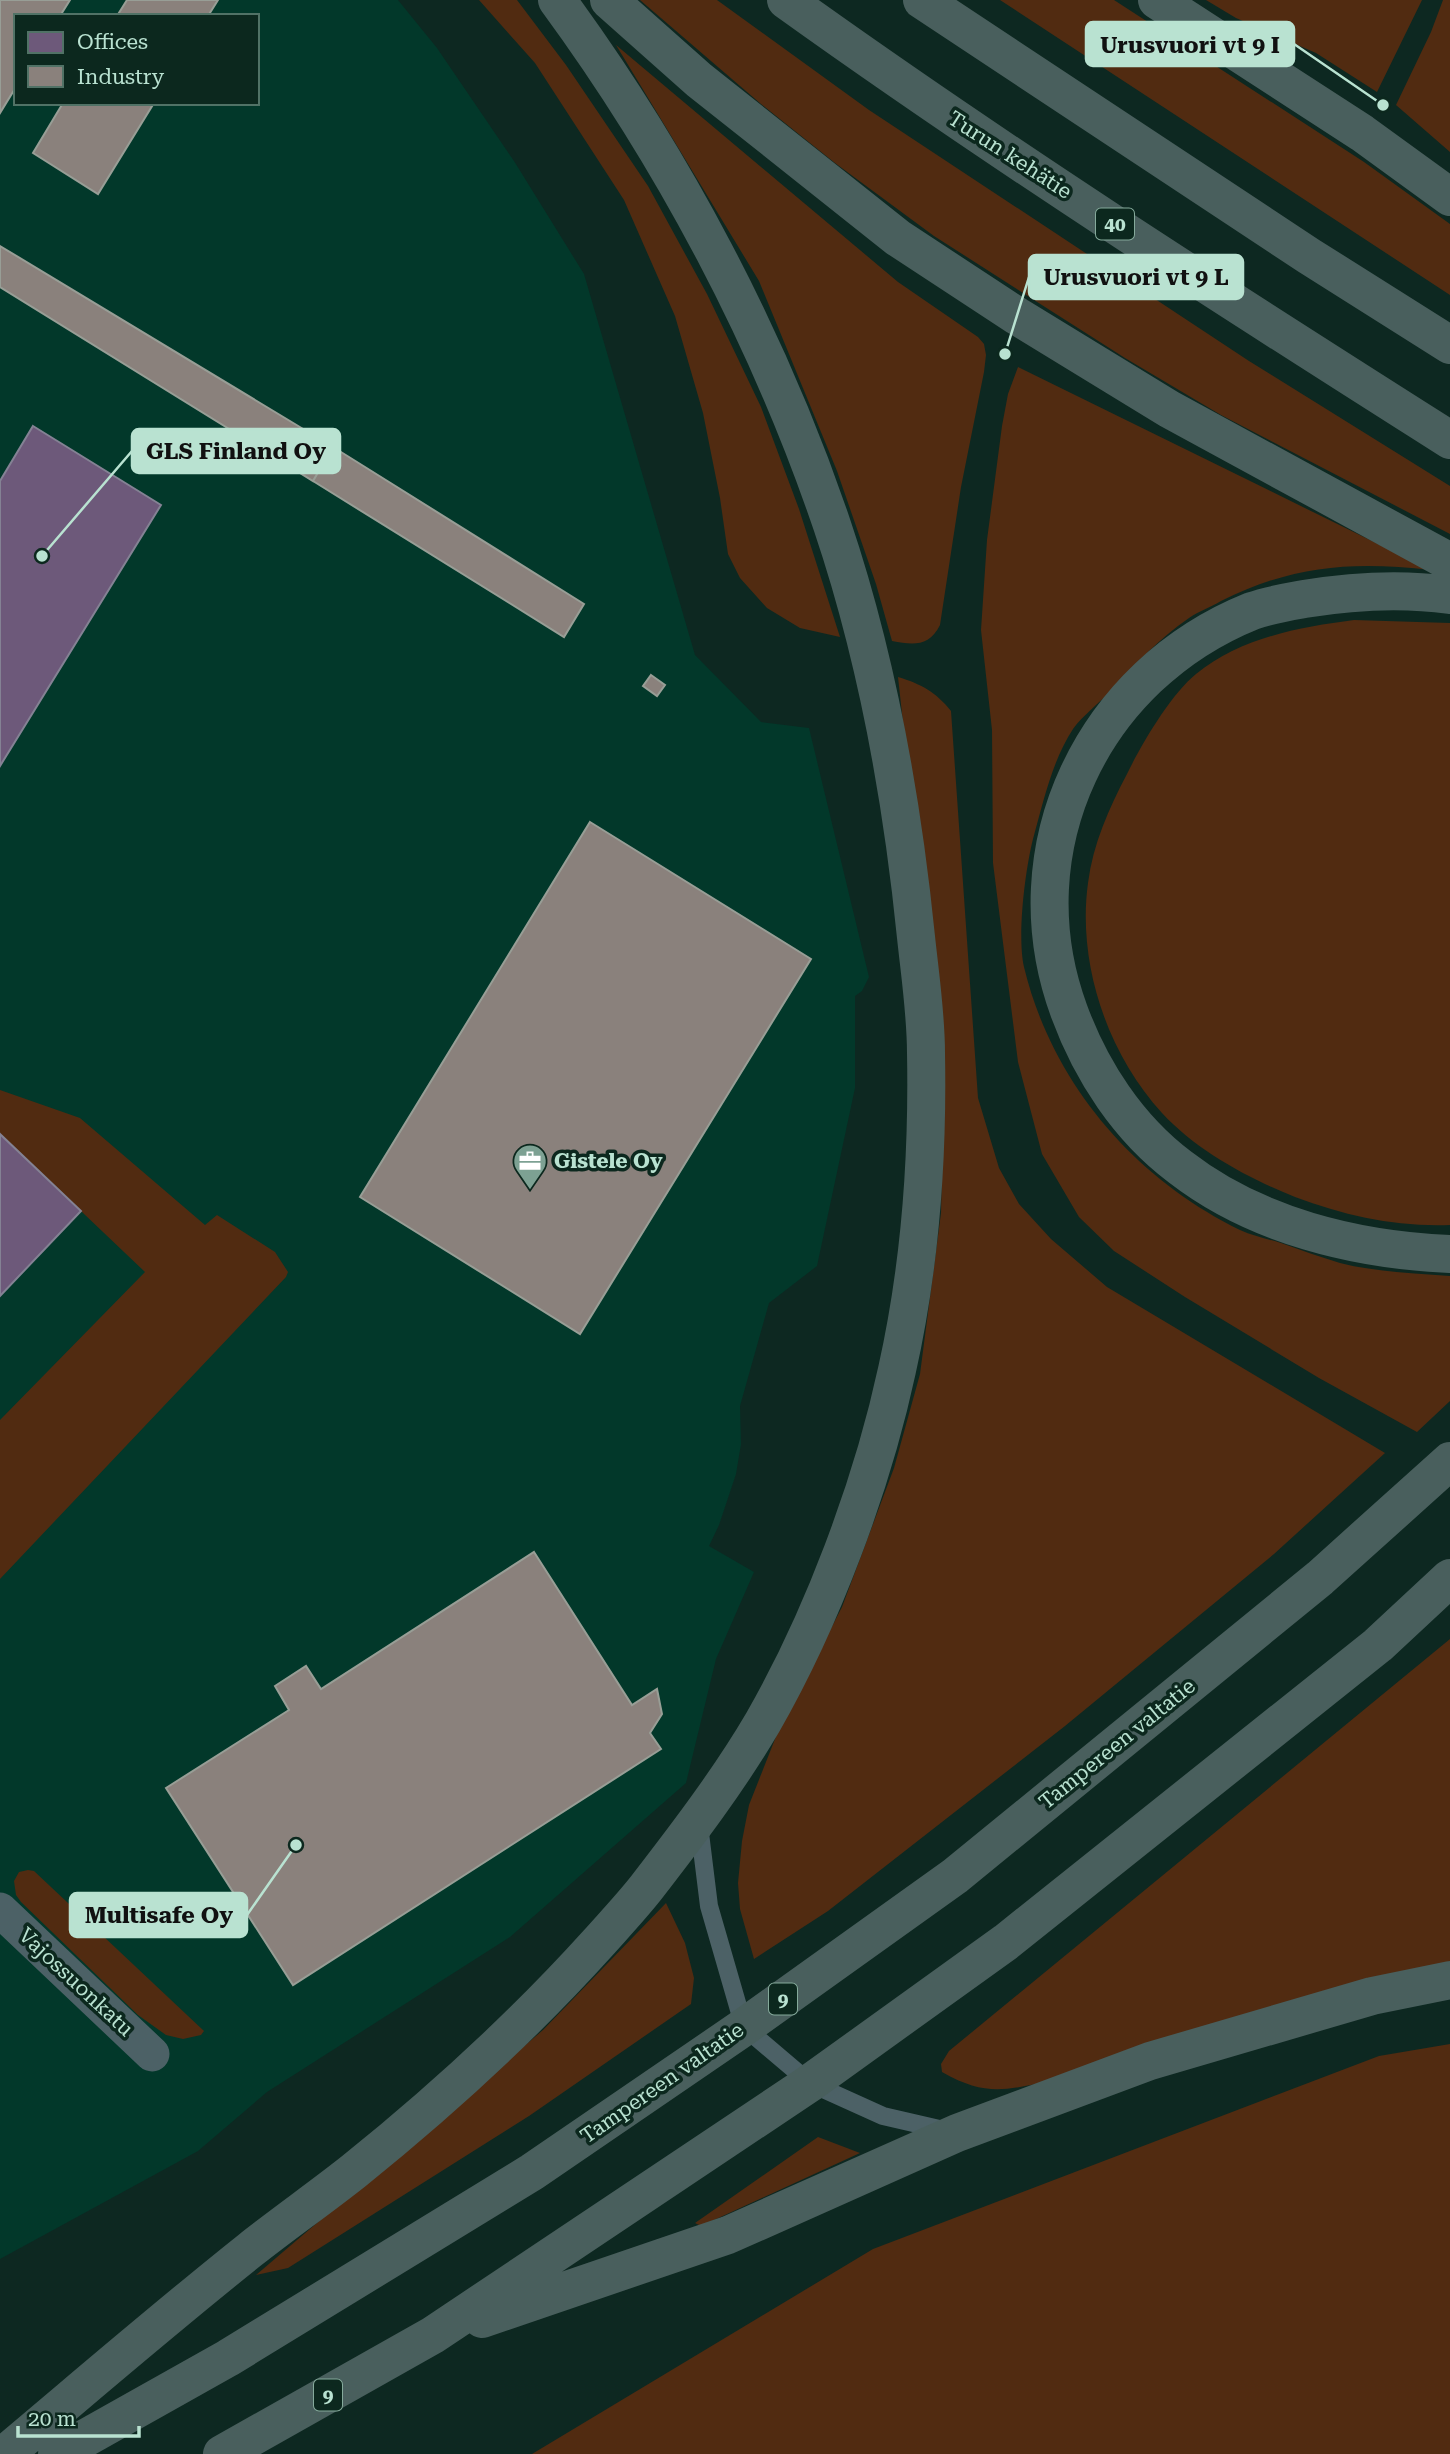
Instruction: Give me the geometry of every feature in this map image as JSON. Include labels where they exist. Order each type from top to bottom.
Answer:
[{"type":"highway","points":[[5,2454],[250,2250],[357,2169],[470,2072],[555,1991],[641,1895],[698,1818],[761,1724],[808,1634],[844,1546],[897,1373],[915,1272],[923,1175],[927,1048],[912,897],[893,768],[870,656],[832,526],[785,404],[728,279],[681,189],[603,63],[557,0]]},
{"type":"highway","points":[[609,0],[699,80],[898,238],[1017,316],[1169,409],[1450,562]]},
{"type":"highway","name":"Turun kehätie","points":[[786,0],[912,90],[1450,440]]},
{"type":"highway","points":[[922,0],[1308,256],[1450,345]]},
{"type":"highway","points":[[1157,0],[1362,133],[1450,197]]},
{"type":"highway","points":[[1450,595],[1418,591],[1367,591],[1273,605],[1255,610],[1211,632],[1156,669],[1139,684],[1108,721],[1083,763],[1072,789],[1056,836],[1050,928],[1058,979],[1077,1035],[1090,1061],[1126,1114],[1180,1167],[1220,1193],[1312,1232],[1367,1246],[1450,1254]]},
{"type":"highway","name":"Tampereen valtatie","points":[[57,2454],[228,2358],[532,2172],[744,2027],[955,1875],[1320,1578],[1450,1461]]},
{"type":"highway","name":"9","points":[[222,2454],[433,2335],[810,2083],[1006,1942],[1378,1645],[1450,1578]]},
{"type":"highway","points":[[433,2335],[728,2235],[957,2133],[1150,2061],[1371,1996],[1450,1980]]},
{"type":"street","name":"Vajossuonkatu","points":[[0,1910],[152,2054]]},
{"type":"lane","points":[[698,1818],[709,1906],[744,2027],[810,2083],[883,2116],[957,2133]]},
{"type":"shaded area","points":[[0,0],[398,0],[437,48],[514,161],[584,274],[695,655],[761,722],[809,728],[869,977],[862,991],[855,996],[855,1088],[817,1266],[769,1303],[740,1406],[741,1444],[736,1474],[709,1546],[754,1572],[716,1659],[686,1783],[510,1937],[267,2092],[198,2151],[0,2259]]},
{"type":"shaded area","points":[[479,0],[517,0],[566,65],[648,186],[707,294],[761,407],[799,509],[840,637],[800,628],[767,608],[740,578],[728,554],[703,413],[675,316],[624,200],[535,63]]},
{"type":"shaded area","points":[[640,0],[717,0],[869,110],[1249,361],[1450,486],[1450,534],[1221,415],[1125,358],[934,236],[761,104]]},
{"type":"shaded area","points":[[1000,0],[1114,0],[1364,162],[1450,224],[1450,295]]},
{"type":"shaded area","points":[[1206,0],[1422,0],[1377,92],[1316,53],[1236,18]]},
{"type":"shaded area","points":[[1443,0],[1450,0],[1450,152],[1396,105],[1431,32]]},
{"type":"shaded area","points":[[616,45],[898,282],[978,337],[984,344],[984,372],[961,487],[940,625],[926,641],[892,641],[876,584],[837,471],[759,281]]},
{"type":"shaded area","points":[[1018,367],[1431,570],[1349,566],[1299,573],[1247,589],[1221,601],[1197,613],[1158,643],[1077,724],[1059,755],[1030,852],[1021,938],[1024,967],[1037,1009],[1055,1050],[1077,1087],[1103,1122],[1132,1155],[1165,1183],[1201,1209],[1255,1236],[1353,1266],[1450,1276],[1450,1401],[1417,1432],[1319,1378],[1114,1251],[1079,1217],[1042,1154],[1018,1062],[993,863],[992,730],[981,630],[987,540],[1002,426],[1008,394]]},
{"type":"shaded area","points":[[1354,620],[1450,623],[1450,1225],[1391,1222],[1333,1210],[1259,1181],[1224,1162],[1191,1139],[1162,1113],[1126,1063],[1100,1006],[1087,944],[1088,883],[1103,827],[1140,749],[1186,683],[1213,662],[1251,643],[1312,626]]},
{"type":"shaded area","points":[[898,677],[928,689],[951,711],[978,1098],[999,1168],[1019,1204],[1051,1239],[1107,1287],[1385,1453],[1274,1554],[1065,1726],[828,1911],[754,1959],[740,1909],[738,1883],[749,1805],[777,1734],[842,1607],[894,1468],[920,1374],[941,1213],[944,1067],[927,942]]},
{"type":"shaded area","points":[[0,1090],[80,1118],[205,1225],[217,1215],[275,1252],[288,1272],[0,1579],[0,1420],[145,1272],[0,1134]]},
{"type":"shaded area","points":[[1450,1639],[1450,1963],[1051,2081],[996,2089],[971,2085],[942,2072],[941,2064],[949,2051]]},
{"type":"shaded area","points":[[34,1871],[204,2031],[201,2035],[183,2039],[166,2035],[138,2015],[21,1902],[16,1895],[14,1881],[19,1872]]},
{"type":"shaded area","points":[[666,1903],[685,1943],[694,1978],[691,2004],[529,2116],[288,2268],[256,2275],[543,2030]]},
{"type":"shaded area","points":[[1450,2044],[1450,2454],[532,2454],[873,2249],[1379,2056]]},
{"type":"shaded area","points":[[818,2137],[860,2153],[701,2226],[695,2223]]},
{"type":"building: Offices","points":[[33,426],[161,505],[0,766],[0,481]]},
{"type":"building: Offices","points":[[0,1134],[81,1211],[0,1296]]},
{"type":"building: Industry","points":[[0,0],[70,0],[61,14],[14,14],[14,90],[0,113]]},
{"type":"building: Industry","points":[[127,0],[218,0],[209,14],[118,14]]},
{"type":"building: Industry","points":[[62,105],[153,105],[98,194],[33,153]]},
{"type":"building: Industry","points":[[0,246],[333,447],[313,481],[0,287]]},
{"type":"building: Industry","points":[[333,447],[584,604],[564,637],[313,481]]},
{"type":"building: Industry","points":[[651,675],[665,685],[657,696],[643,686]]},
{"type":"building: Industry","points":[[590,822],[811,959],[580,1334],[360,1197]]},
{"type":"building: Industry","points":[[534,1552],[632,1705],[657,1689],[662,1714],[650,1733],[661,1749],[293,1985],[166,1788],[289,1710],[275,1686],[306,1666],[321,1689]]},
{"type":"place","name":"Urusvuori vt 9 I","points":[[1383,105]]},
{"type":"place","name":"Urusvuori vt 9 L","points":[[1005,354]]},
{"type":"place","name":"GLS Finland Oy","points":[[42,556]]},
{"type":"place","name":"Gistele Oy","points":[[530,1191]]},
{"type":"place","name":"Multisafe Oy","points":[[296,1845]]}]
